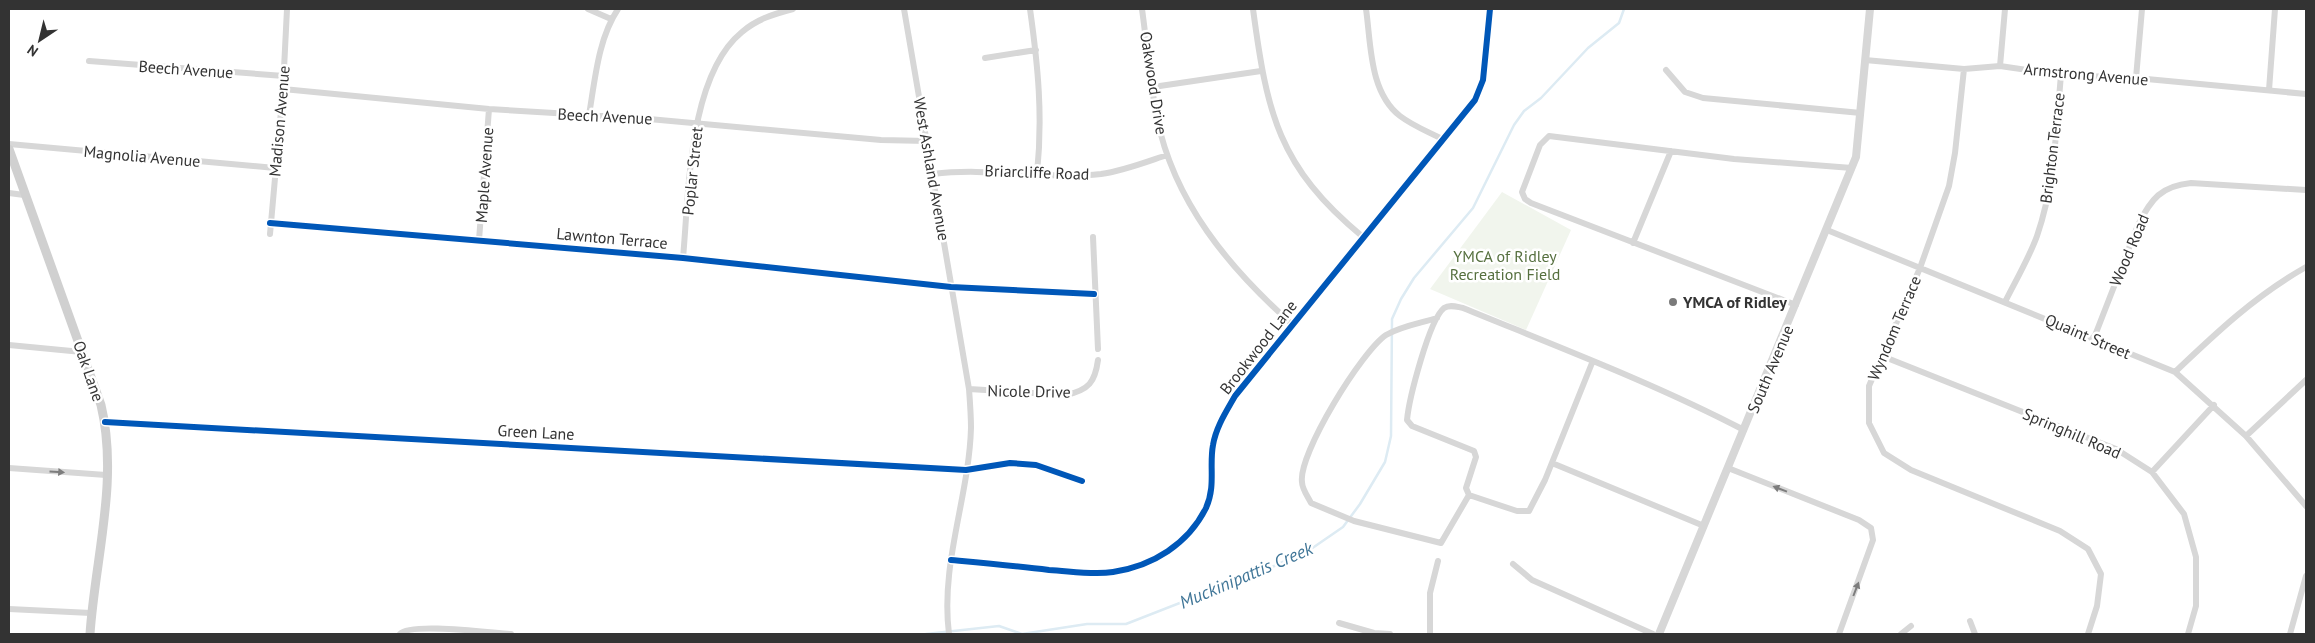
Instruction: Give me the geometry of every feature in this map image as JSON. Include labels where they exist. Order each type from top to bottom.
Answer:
[{"type":"main road","name":"Oak Lane","points":[[9,149],[82,352],[105,422],[106,475],[90,634]]},
{"type":"street","name":"Madison Avenue","points":[[270,234],[284,76],[287,9]]},
{"type":"street","points":[[588,9],[611,19]]},
{"type":"street","points":[[590,116],[598,64],[611,19],[618,9]]},
{"type":"street","name":"Poplar Street","points":[[683,258],[696,123],[711,76],[732,42],[762,18],[793,9]]},
{"type":"street","name":"West Ashland Avenue","points":[[904,9],[969,389],[971,428],[951,560],[946,613],[949,631]]},
{"type":"street","points":[[1030,9],[1036,50],[1041,135],[1037,174]]},
{"type":"street","name":"Oakwood Drive","points":[[1142,9],[1157,118],[1168,155],[1188,201],[1215,243],[1242,277],[1292,324]]},
{"type":"street","points":[[1252,9],[1261,71],[1272,114],[1282,138],[1300,172],[1324,202],[1363,237]]},
{"type":"street","points":[[1366,9],[1376,77],[1386,100],[1399,115],[1444,140]]},
{"type":"street","name":"Brookwood Lane","points":[[951,560],[1082,573],[1113,572],[1144,562],[1175,548],[1192,530],[1206,507],[1213,484],[1213,445],[1220,422],[1235,396],[1476,100],[1480,90],[1490,9]]},
{"type":"street","name":"South Avenue","points":[[1659,634],[1828,230],[1856,157],[1870,9]]},
{"type":"street","points":[[2000,66],[2005,9]]},
{"type":"street","points":[[2136,78],[2142,9]]},
{"type":"street","points":[[2269,90],[2275,9]]},
{"type":"street","points":[[985,58],[1036,50]]},
{"type":"street","name":"Armstrong Avenue","points":[[1865,60],[1964,69],[2000,66],[2061,75],[2136,78],[2306,94]]},
{"type":"street","name":"Beech Avenue","points":[[89,62],[284,76]]},
{"type":"street","name":"Wyndom Terrace","points":[[1964,69],[1955,153],[1949,186],[1920,268],[1868,386],[1869,423],[1884,453],[1911,470],[2060,531],[2088,549],[2102,574],[2097,606],[2088,634]]},
{"type":"street","points":[[1666,70],[1685,92],[1703,98],[1861,113]]},
{"type":"street","points":[[1153,87],[1261,71]]},
{"type":"street","name":"Brighton Terrace","points":[[2005,302],[2037,237],[2047,204],[2053,170],[2061,75]]},
{"type":"street","name":"Beech Avenue","points":[[283,88],[489,110],[696,123],[881,140],[927,141]]},
{"type":"street","name":"Maple Avenue","points":[[478,240],[489,110]]},
{"type":"street","points":[[1796,305],[1633,243],[1525,199],[1522,192],[1540,145],[1549,136],[1734,159],[1852,168]]},
{"type":"street","name":"Magnolia Avenue","points":[[9,144],[275,168]]},
{"type":"street","points":[[1633,243],[1671,151]]},
{"type":"street","name":"Briarcliffe Road","points":[[933,174],[963,170],[1037,174],[1103,174],[1168,155]]},
{"type":"street","name":"Wood Road","points":[[2094,338],[2138,225],[2156,195],[2174,185],[2191,183],[2306,190]]},
{"type":"street","points":[[9,193],[24,195]]},
{"type":"street","name":"Lawnton Terrace","points":[[270,223],[683,258],[951,287],[1094,294]]},
{"type":"street","name":"Quaint Street","points":[[1828,230],[2175,372],[2214,405],[2246,436],[2306,506]]},
{"type":"street","points":[[1093,238],[1094,294],[1098,349]]},
{"type":"street","points":[[2175,372],[2223,325],[2258,298],[2306,267]]},
{"type":"street","points":[[1592,363],[1552,462],[1529,511],[1517,511],[1469,495],[1466,488],[1476,457],[1474,451],[1412,426],[1407,420],[1417,373],[1437,318],[1445,308],[1451,306],[1463,308],[1592,363],[1744,430]]},
{"type":"street","points":[[1437,318],[1397,330],[1386,336],[1358,364],[1346,382],[1308,455],[1301,482],[1311,503],[1354,521],[1441,543],[1469,495]]},
{"type":"street","points":[[9,345],[82,352]]},
{"type":"street","name":"Springhill Road","points":[[1882,356],[2116,449],[2152,472],[2184,514],[2196,557],[2196,606],[2188,634]]},
{"type":"street","name":"Nicole Drive","points":[[969,389],[1066,395],[1077,393],[1092,383],[1096,375],[1098,360]]},
{"type":"street","points":[[2246,436],[2306,380]]},
{"type":"street","points":[[2152,472],[2214,405]]},
{"type":"street","name":"Green Lane","points":[[105,422],[966,470],[1010,463],[1036,465],[1082,481]]},
{"type":"street","points":[[1552,462],[1704,526]]},
{"type":"street","points":[[9,468],[106,475]]},
{"type":"street","points":[[1728,468],[1859,520],[1871,528],[1873,540],[1839,634]]},
{"type":"street","points":[[1430,634],[1430,593],[1438,561]]},
{"type":"street","points":[[1512,564],[1532,580],[1653,634]]},
{"type":"street","points":[[2290,634],[2306,576]]},
{"type":"street","points":[[9,609],[91,613]]},
{"type":"street","points":[[1970,621],[1975,634]]},
{"type":"street","points":[[1339,623],[1374,633],[1390,634]]},
{"type":"street","points":[[1901,634],[1911,626]]},
{"type":"street","points":[[400,634],[402,631],[419,628],[511,634]]},
{"type":"green space","name":"YMCA of Ridley Recreation Field","points":[[1502,192],[1571,230],[1526,330],[1430,289]]},
{"type":"waterway","name":"Muckinipattis Creek","points":[[926,634],[999,626],[1022,634],[1087,624],[1126,624],[1272,567],[1311,549],[1343,527],[1360,504],[1385,462],[1391,436],[1392,319],[1401,299],[1414,278],[1473,208],[1514,125],[1524,111],[1541,98],[1588,48],[1619,23],[1624,9]]},
{"type":"cycle path","points":[[951,560],[1049,570],[1113,572],[1142,565],[1155,559],[1168,551],[1190,532],[1206,508],[1209,500],[1212,484],[1214,438],[1235,396],[1475,100],[1483,80],[1490,9]]},
{"type":"cycle path","points":[[270,223],[683,258],[951,287],[1094,294]]},
{"type":"cycle path","points":[[105,422],[966,470],[1010,463],[1036,465],[1082,481]]},
{"type":"place","name":"YMCA of Ridley","points":[[1673,302]]}]
